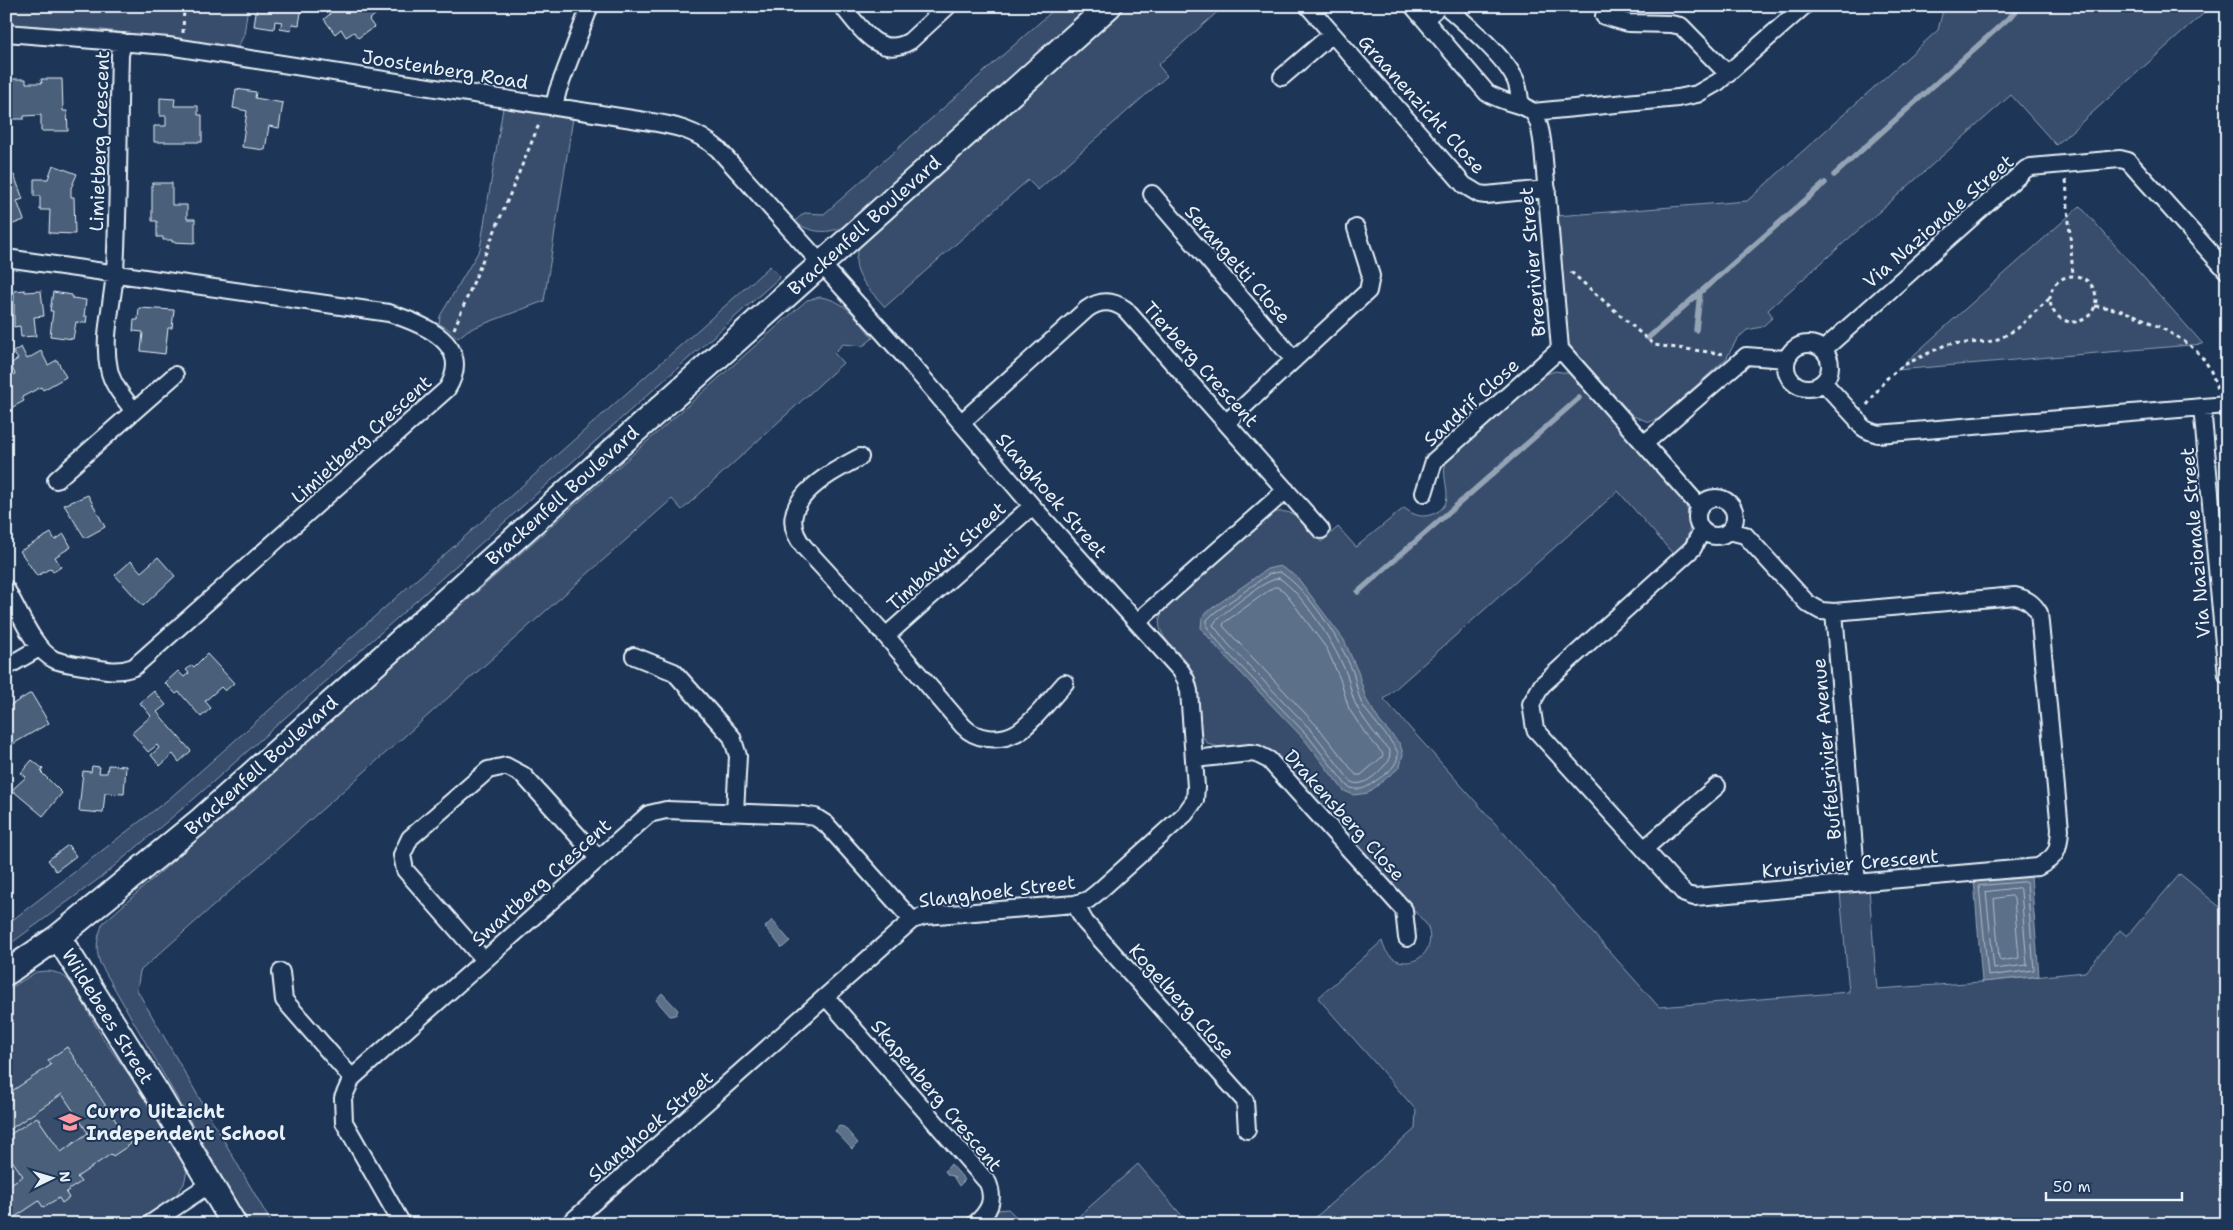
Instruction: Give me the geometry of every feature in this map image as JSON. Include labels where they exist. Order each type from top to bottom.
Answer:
[{"type":"street","points":[[550,105],[558,90],[590,6]]},
{"type":"street","points":[[842,6],[873,41],[888,47],[896,47],[910,41],[948,6]]},
{"type":"street","name":"Brackenfell Boulevard","points":[[6,973],[58,937],[208,813],[1109,6]]},
{"type":"street","name":"Graanenzicht Close","points":[[1308,6],[1464,185],[1479,194],[1486,195],[1547,189]]},
{"type":"street","points":[[1413,6],[1487,93],[1500,100],[1527,109],[1688,97],[1708,89],[1728,74],[1793,10]]},
{"type":"street","name":"Breerivier Street","points":[[1445,6],[1483,40],[1515,79],[1527,109],[1541,128],[1560,349],[1700,507]]},
{"type":"street","points":[[1604,16],[1628,23],[1681,26],[1728,74]]},
{"type":"street","name":"Joostenberg Road","points":[[6,33],[181,48],[666,124],[696,133],[718,149],[905,357]]},
{"type":"street","name":"Graanenzicht Close","points":[[1282,77],[1332,34]]},
{"type":"street","name":"Limietberg Crescent","points":[[123,42],[120,55],[115,272],[106,352],[109,371],[115,386],[134,411]]},
{"type":"street","name":"Via Nazionale Street","points":[[1823,350],[2026,169],[2064,163],[2120,159],[2128,161],[2227,271]]},
{"type":"street","name":"Serangetti Close","points":[[1152,194],[1294,360]]},
{"type":"street","points":[[1227,422],[1368,291],[1371,276],[1356,228]]},
{"type":"street","points":[[6,258],[115,272],[388,314],[410,321],[444,339]]},
{"type":"street","name":"Tierberg Crescent","points":[[962,422],[1087,309],[1099,302],[1113,302],[1125,309],[1321,530]]},
{"type":"street","name":"Limietberg Crescent","points":[[6,589],[39,648],[47,656],[62,662],[109,670],[126,670],[142,662],[447,389],[452,381],[455,363],[453,354],[444,339]]},
{"type":"street","points":[[1802,344],[1817,346],[1823,350],[1830,362],[1830,370],[1823,382],[1817,387],[1809,389],[1795,385],[1786,373],[1787,359],[1796,347],[1802,344]]},
{"type":"street","name":"Sandrif Close","points":[[1424,494],[1434,461],[1560,349]]},
{"type":"street","points":[[1644,444],[1746,356],[1787,359]]},
{"type":"street","name":"Slanghoek Street","points":[[575,1222],[912,920],[925,916],[1075,904],[1093,896],[1191,808],[1196,794],[1186,680],[1137,622],[1032,506],[905,357]]},
{"type":"street","points":[[56,480],[175,375]]},
{"type":"street","points":[[1823,382],[1865,429],[1878,434],[2216,406]]},
{"type":"street","name":"Via Nazionale Street","points":[[2216,406],[2227,675]]},
{"type":"street","name":"Timbavati Street","points":[[860,457],[834,471],[801,498],[794,513],[794,530],[804,547],[886,636],[963,726],[973,735],[980,738],[989,739],[1008,736],[1019,731],[1066,683]]},
{"type":"street","points":[[1137,622],[1286,490]]},
{"type":"street","points":[[1729,531],[1735,520],[1732,508],[1728,503],[1723,500],[1710,499],[1700,507],[1697,519],[1706,534],[1718,536],[1729,531],[1745,534],[1807,603],[1821,610],[1834,612]]},
{"type":"street","name":"Timbavati Street","points":[[886,636],[1032,506]]},
{"type":"street","name":"Kruisrivier Crescent","points":[[1702,530],[1693,548],[1542,685],[1530,704],[1535,729],[1685,894],[1694,896],[2038,867],[2050,861],[2056,853],[2060,829],[2039,613],[2034,604],[2025,598],[2015,596],[1834,612]]},
{"type":"street","name":"Buffelsrivier Avenue","points":[[1834,612],[1857,882]]},
{"type":"street","points":[[6,667],[39,648]]},
{"type":"street","points":[[634,656],[674,672],[732,737],[738,756],[735,812]]},
{"type":"street","name":"Drakensberg Close","points":[[1194,759],[1250,753],[1269,760],[1404,910],[1407,938]]},
{"type":"street","points":[[484,960],[405,870],[402,855],[410,838],[488,770],[506,766],[523,775],[598,858]]},
{"type":"street","points":[[1644,849],[1717,786]]},
{"type":"street","name":"Swartberg Crescent","points":[[402,1224],[344,1122],[343,1098],[352,1078],[598,858],[644,818],[655,811],[803,815],[821,820],[912,920]]},
{"type":"street","name":"Kogelberg Close","points":[[1075,904],[1085,922],[1245,1101],[1247,1130]]},
{"type":"street","name":"Wildebees Street","points":[[58,937],[158,1095],[234,1224]]},
{"type":"street","points":[[281,972],[284,1000],[352,1078]]},
{"type":"street","name":"Skapenberg Crescent","points":[[826,997],[988,1183],[991,1195],[989,1209],[975,1224]]},
{"type":"street","points":[[150,1224],[211,1183]]},
{"type":"lane","points":[[1427,22],[1445,6]]},
{"type":"path","points":[[181,48],[184,6]]},
{"type":"path","points":[[444,339],[453,332],[550,105]]},
{"type":"path","points":[[2064,163],[2073,253],[2073,276]]},
{"type":"path","points":[[1552,255],[1654,345],[1746,356]]},
{"type":"path","points":[[1857,419],[1885,380],[1902,366],[1947,344],[1988,342],[2001,338],[2018,328],[2050,298],[2055,285],[2060,280],[2073,276],[2080,278],[2092,286],[2096,299],[2095,306],[2087,318],[2080,321],[2065,321],[2054,312],[2050,298]]},
{"type":"path","points":[[2095,306],[2108,307],[2150,320],[2188,343],[2212,373],[2216,384],[2216,406]]},
{"type":"shaded area","points":[[6,6],[248,6],[244,35],[238,47],[102,30],[6,24]]},
{"type":"shaded area","points":[[1058,6],[1094,6],[847,225],[833,230],[820,231],[807,229],[794,222],[804,213],[824,214]]},
{"type":"shaded area","points":[[1125,6],[1224,6],[1158,65],[1167,76],[1038,190],[1028,180],[885,307],[860,276],[857,267],[856,258],[865,238]]},
{"type":"shaded area","points":[[1944,6],[2212,6],[2056,145],[2011,95],[1768,310],[1773,317],[1762,327],[1747,330],[1737,339],[1726,359],[1660,418],[1649,422],[1633,416],[1570,346],[1567,338],[1557,216],[1747,201],[1938,30]]},
{"type":"shaded area","points":[[503,108],[573,118],[544,301],[468,330],[458,338],[447,328],[439,324],[440,316],[480,249]]},
{"type":"shaded area","points":[[2080,206],[2203,344],[1897,370]]},
{"type":"shaded area","points":[[770,266],[780,277],[195,798],[100,878],[6,947],[6,925],[170,798]]},
{"type":"shaded area","points":[[820,297],[844,306],[856,317],[873,338],[863,346],[843,344],[834,353],[843,363],[682,510],[672,499],[140,971],[137,990],[272,1224],[249,1224],[100,963],[97,943],[103,923],[807,300]]},
{"type":"shaded area","points":[[1555,371],[1568,373],[1577,380],[1684,502],[1690,524],[1684,543],[1674,555],[1618,491],[1384,699],[1659,1007],[1849,992],[1840,892],[1869,889],[1877,989],[1982,982],[2085,972],[2120,930],[2127,936],[2180,874],[2227,913],[2227,1224],[1308,1224],[1415,1129],[1416,1110],[1318,998],[1382,941],[1387,952],[1395,959],[1404,962],[1414,961],[1422,956],[1428,948],[1430,938],[1427,925],[1274,753],[1257,746],[1223,747],[1214,746],[1206,742],[1199,726],[1196,681],[1193,672],[1162,634],[1160,617],[1165,608],[1273,513],[1288,512],[1295,515],[1306,524],[1321,542],[1338,527],[1356,547],[1404,508],[1419,516],[1430,515],[1440,511],[1445,505],[1447,498],[1445,467],[1447,460],[1541,376]]},
{"type":"shaded area","name":"Curro Uitzicht Independent School","points":[[47,971],[62,975],[73,985],[104,1040],[166,1126],[185,1158],[187,1171],[184,1184],[176,1195],[133,1224],[6,1224],[6,991],[36,972]]},
{"type":"shaded area","points":[[1138,1164],[1189,1224],[1070,1224]]},
{"type":"shaded area","points":[[1008,1209],[1024,1224],[989,1224],[998,1210]]},
{"type":"water","points":[[1280,566],[1297,577],[1344,640],[1358,672],[1366,699],[1380,722],[1400,744],[1403,754],[1400,767],[1368,793],[1354,795],[1344,791],[1304,739],[1220,651],[1201,628],[1202,617],[1211,609],[1267,569]]},
{"type":"water","points":[[2031,876],[2039,976],[1982,982],[1974,880]]},
{"type":"water","points":[[772,920],[790,941],[782,948],[765,927]]},
{"type":"water","points":[[662,993],[678,1010],[676,1015],[670,1016],[656,1000]]},
{"type":"water","points":[[839,1126],[844,1127],[858,1143],[852,1149],[835,1131]]},
{"type":"water","points":[[951,1164],[965,1180],[959,1186],[953,1176],[948,1175],[945,1171]]},
{"type":"building","points":[[257,6],[302,6],[299,25],[292,24],[291,31],[280,29],[282,22],[275,21],[274,29],[254,26]]},
{"type":"building","points":[[326,6],[372,6],[376,14],[369,20],[374,27],[358,38],[354,32],[346,37],[341,29],[335,34],[324,19],[330,14]]},
{"type":"building","points":[[11,79],[26,79],[26,83],[42,83],[41,79],[62,79],[63,111],[67,111],[68,131],[41,131],[41,115],[24,116],[24,119],[12,119]]},
{"type":"building","points":[[236,89],[256,92],[255,98],[283,103],[279,128],[269,126],[265,150],[242,147],[247,111],[233,108]]},
{"type":"building","points":[[160,98],[175,99],[174,106],[198,106],[198,115],[202,115],[202,142],[154,142],[154,126],[166,126],[166,116],[160,116]]},
{"type":"building","points":[[53,165],[77,174],[71,188],[71,197],[74,197],[75,234],[49,233],[50,210],[40,210],[40,196],[34,196],[34,179],[48,179]]},
{"type":"building","points":[[14,175],[23,199],[17,201],[24,220],[8,226],[6,219],[6,177]]},
{"type":"building","points":[[152,183],[172,183],[172,205],[187,205],[187,219],[195,219],[195,243],[172,242],[172,240],[163,240],[163,237],[157,237],[157,221],[152,221]]},
{"type":"building","points":[[25,290],[25,292],[41,291],[44,316],[34,317],[36,336],[21,337],[20,326],[14,327],[14,291]]},
{"type":"building","points":[[53,292],[72,295],[72,298],[86,300],[84,316],[87,316],[86,323],[76,322],[73,339],[50,336],[53,311],[50,311]]},
{"type":"building","points":[[139,308],[174,310],[172,328],[168,328],[165,354],[141,351],[143,332],[133,331],[134,320],[138,320]]},
{"type":"building","points":[[21,347],[27,359],[41,351],[48,365],[57,360],[66,377],[43,390],[41,387],[22,397],[24,401],[11,408],[6,400],[6,378],[15,374],[10,364],[18,359],[13,352]]},
{"type":"building","points":[[88,495],[105,527],[85,538],[64,505]]},
{"type":"building","points":[[51,533],[55,540],[64,534],[71,547],[55,557],[61,567],[53,572],[51,568],[37,576],[20,551]]},
{"type":"building","points":[[158,557],[175,576],[143,606],[115,575],[131,561],[141,572]]},
{"type":"building","points":[[207,654],[234,683],[225,691],[221,687],[205,701],[211,708],[201,717],[179,692],[176,694],[165,683],[178,671],[184,677],[189,673],[186,670],[192,665],[194,667]]},
{"type":"building","points":[[154,691],[166,705],[157,712],[191,751],[179,762],[173,754],[160,766],[151,755],[159,748],[157,745],[148,752],[132,733],[151,716],[140,703]]},
{"type":"building","points":[[31,693],[49,723],[6,748],[6,708]]},
{"type":"building","points":[[32,760],[43,769],[41,772],[62,793],[43,816],[12,790],[26,777],[21,773]]},
{"type":"building","points":[[108,765],[126,766],[124,794],[105,793],[103,813],[79,811],[83,771],[91,772],[92,766],[100,767],[99,773],[107,773]]},
{"type":"building","points":[[68,845],[76,856],[56,871],[48,860]]},
{"type":"building","points":[[67,1047],[131,1144],[113,1156],[111,1154],[77,1177],[81,1182],[66,1193],[69,1198],[62,1203],[59,1198],[43,1207],[39,1201],[6,1223],[6,1187],[23,1176],[6,1152],[6,1137],[37,1117],[61,1152],[88,1133],[62,1094],[6,1132],[6,1095],[51,1065],[48,1060]]},
{"type":"waterway","points":[[1834,175],[2022,6]]},
{"type":"waterway","points":[[1648,338],[1825,183]]},
{"type":"waterway","points":[[1696,330],[1700,293]]},
{"type":"waterway","points":[[1358,592],[1579,398]]},
{"type":"place","name":"Curro Uitzicht Independent School","points":[[70,1122]]}]
